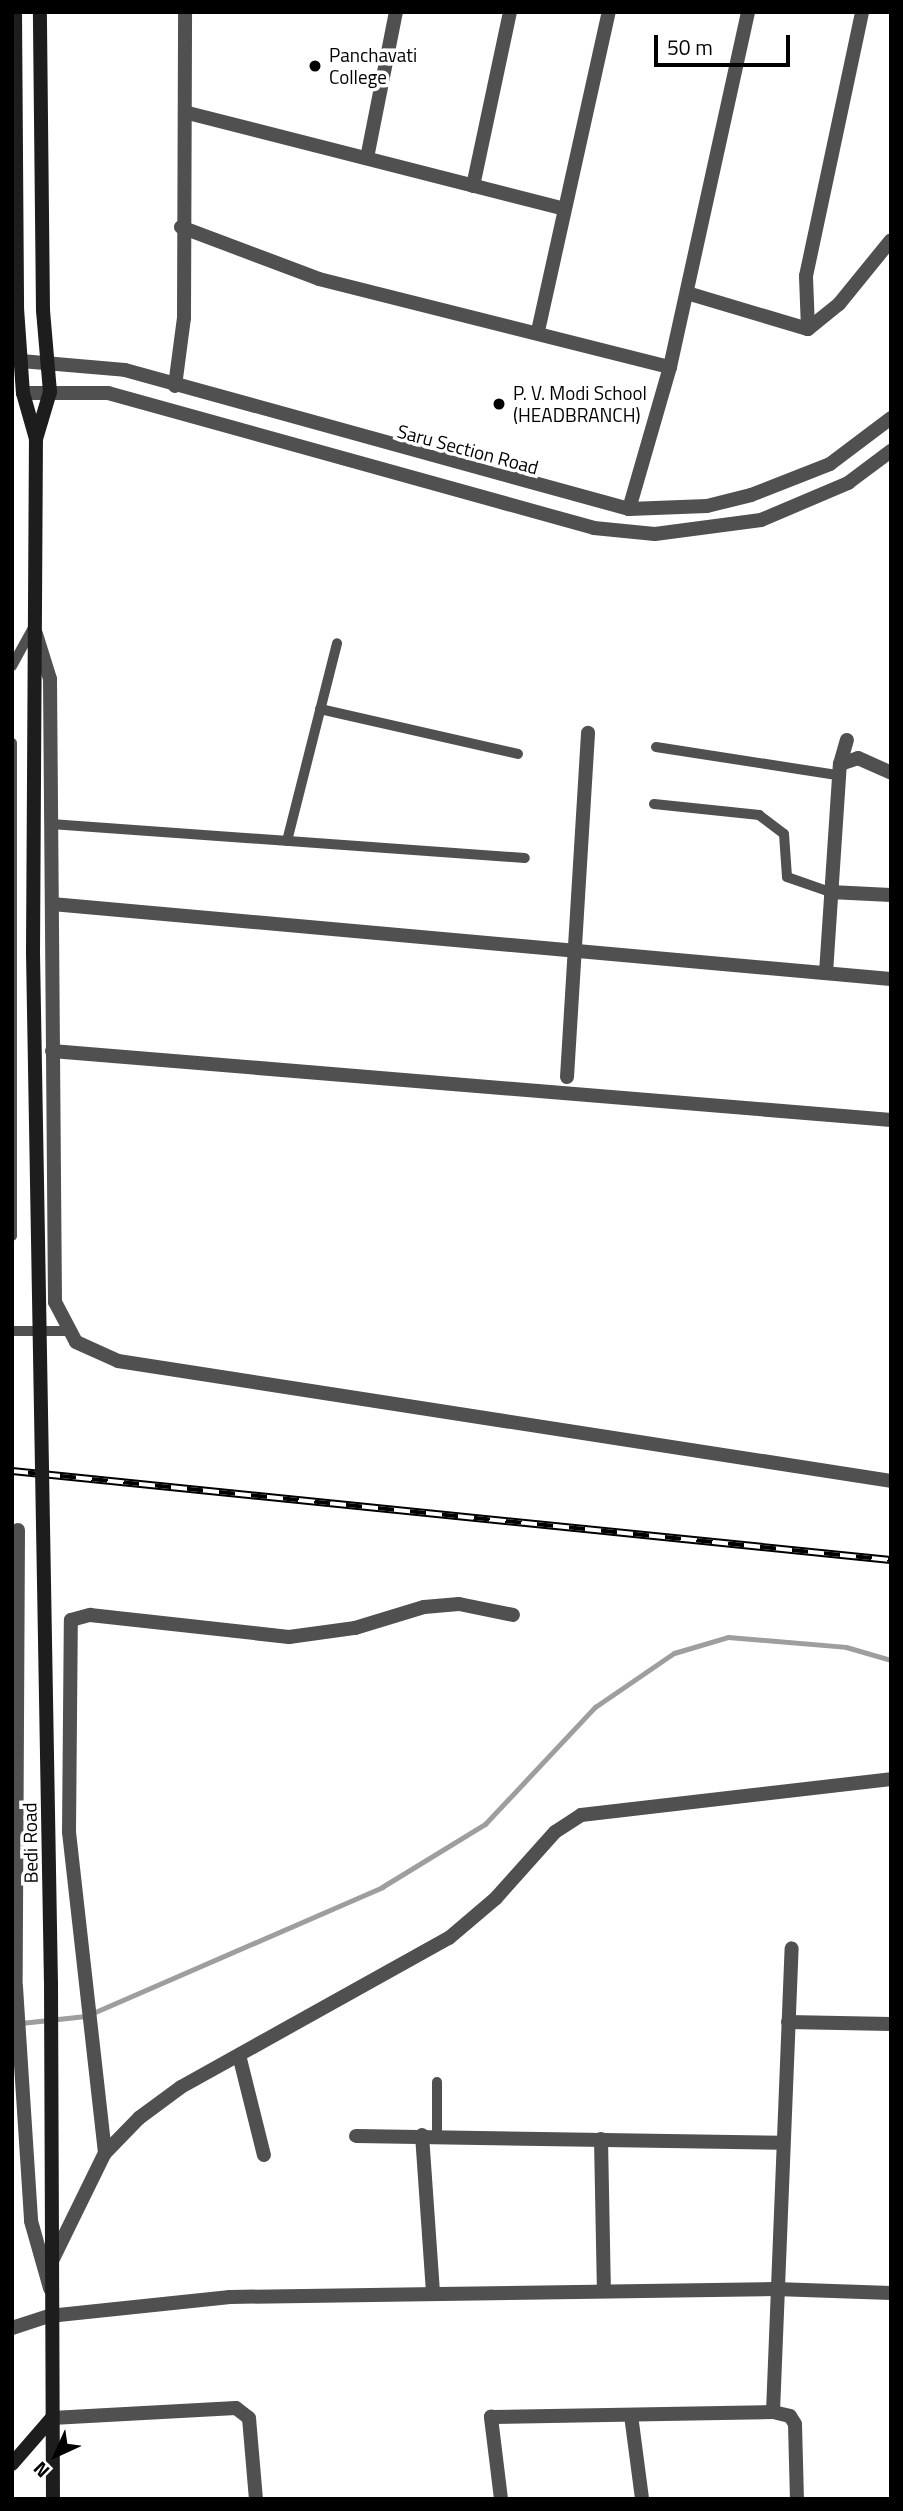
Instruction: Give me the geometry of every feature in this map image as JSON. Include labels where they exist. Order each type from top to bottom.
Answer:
[{"type":"main road","points":[[15,12],[14,271],[23,393],[36,439]]},
{"type":"main road","points":[[40,12],[47,362],[50,392]]},
{"type":"main road","name":"Bedi Road","points":[[50,392],[36,439],[33,675],[53,2499]]},
{"type":"main road","points":[[12,2464],[52,2418]]},
{"type":"street","points":[[175,386],[184,318],[181,226],[188,113],[184,12]]},
{"type":"street","points":[[367,158],[396,12]]},
{"type":"street","points":[[473,186],[510,12]]},
{"type":"street","points":[[538,331],[609,12]]},
{"type":"street","points":[[629,509],[670,367],[748,12]]},
{"type":"street","points":[[808,329],[806,276],[862,12]]},
{"type":"street","points":[[188,113],[564,209]]},
{"type":"street","points":[[181,226],[319,279],[538,331],[670,367]]},
{"type":"street","points":[[808,329],[839,304],[891,240]]},
{"type":"street","points":[[687,293],[808,329]]},
{"type":"street","name":"Saru Section Road","points":[[21,361],[125,370],[175,386],[629,509],[707,506],[799,479],[858,446],[891,418]]},
{"type":"street","name":"Saru Section Road","points":[[23,393],[50,392],[145,401],[594,527],[655,534],[761,520],[848,483],[891,451]]},
{"type":"street","points":[[34,626],[50,679],[55,1302],[64,1331],[92,1352],[118,1361],[891,1481]]},
{"type":"street","points":[[567,1077],[579,949],[588,733]]},
{"type":"street","points":[[826,973],[839,770],[846,740]]},
{"type":"street","points":[[839,770],[858,758],[891,773]]},
{"type":"street","points":[[830,892],[891,895]]},
{"type":"street","points":[[52,904],[579,949],[891,979]]},
{"type":"street","points":[[52,1051],[891,1120]]},
{"type":"street","points":[[18,1530],[16,1987],[21,2101],[31,2221],[50,2288]]},
{"type":"street","points":[[105,2153],[69,1832],[71,1620],[90,1615],[289,1637],[327,1634],[424,1607],[459,1604],[513,1615]]},
{"type":"street","points":[[51,2264],[105,2153],[139,2118],[239,2055],[449,1938],[555,1832],[581,1815],[891,1779]]},
{"type":"street","points":[[773,2412],[775,2289],[792,1948]]},
{"type":"street","points":[[788,2022],[891,2024]]},
{"type":"street","points":[[239,2055],[264,2155]]},
{"type":"street","points":[[356,2136],[429,2135],[782,2143]]},
{"type":"street","points":[[429,2135],[433,2294]]},
{"type":"street","points":[[601,2139],[604,2291]]},
{"type":"street","points":[[12,2328],[49,2316],[230,2297],[775,2289],[891,2293]]},
{"type":"street","points":[[52,2418],[236,2407],[249,2418],[257,2499]]},
{"type":"street","points":[[501,2499],[491,2417],[773,2412],[790,2416],[795,2424],[797,2499]]},
{"type":"street","points":[[631,2415],[642,2499]]},
{"type":"lane","points":[[12,666],[34,626]]},
{"type":"lane","points":[[287,841],[337,643]]},
{"type":"lane","points":[[320,709],[518,754]]},
{"type":"lane","points":[[12,743],[12,1236]]},
{"type":"lane","points":[[656,747],[839,770]]},
{"type":"lane","points":[[654,804],[759,815],[784,834],[787,877],[830,892]]},
{"type":"lane","points":[[51,824],[525,858]]},
{"type":"lane","points":[[12,1331],[64,1331]]},
{"type":"lane","points":[[429,2135],[437,2082]]},
{"type":"waterway","points":[[21,2023],[86,2016],[382,1887],[485,1824],[595,1707],[674,1653],[728,1637],[846,1647],[891,1660]]},
{"type":"railway","points":[[12,1471],[891,1560]]},
{"type":"place","name":"Panchavati College","points":[[315,66]]},
{"type":"place","name":"P. V. Modi School (HEADBRANCH)","points":[[499,404]]}]
